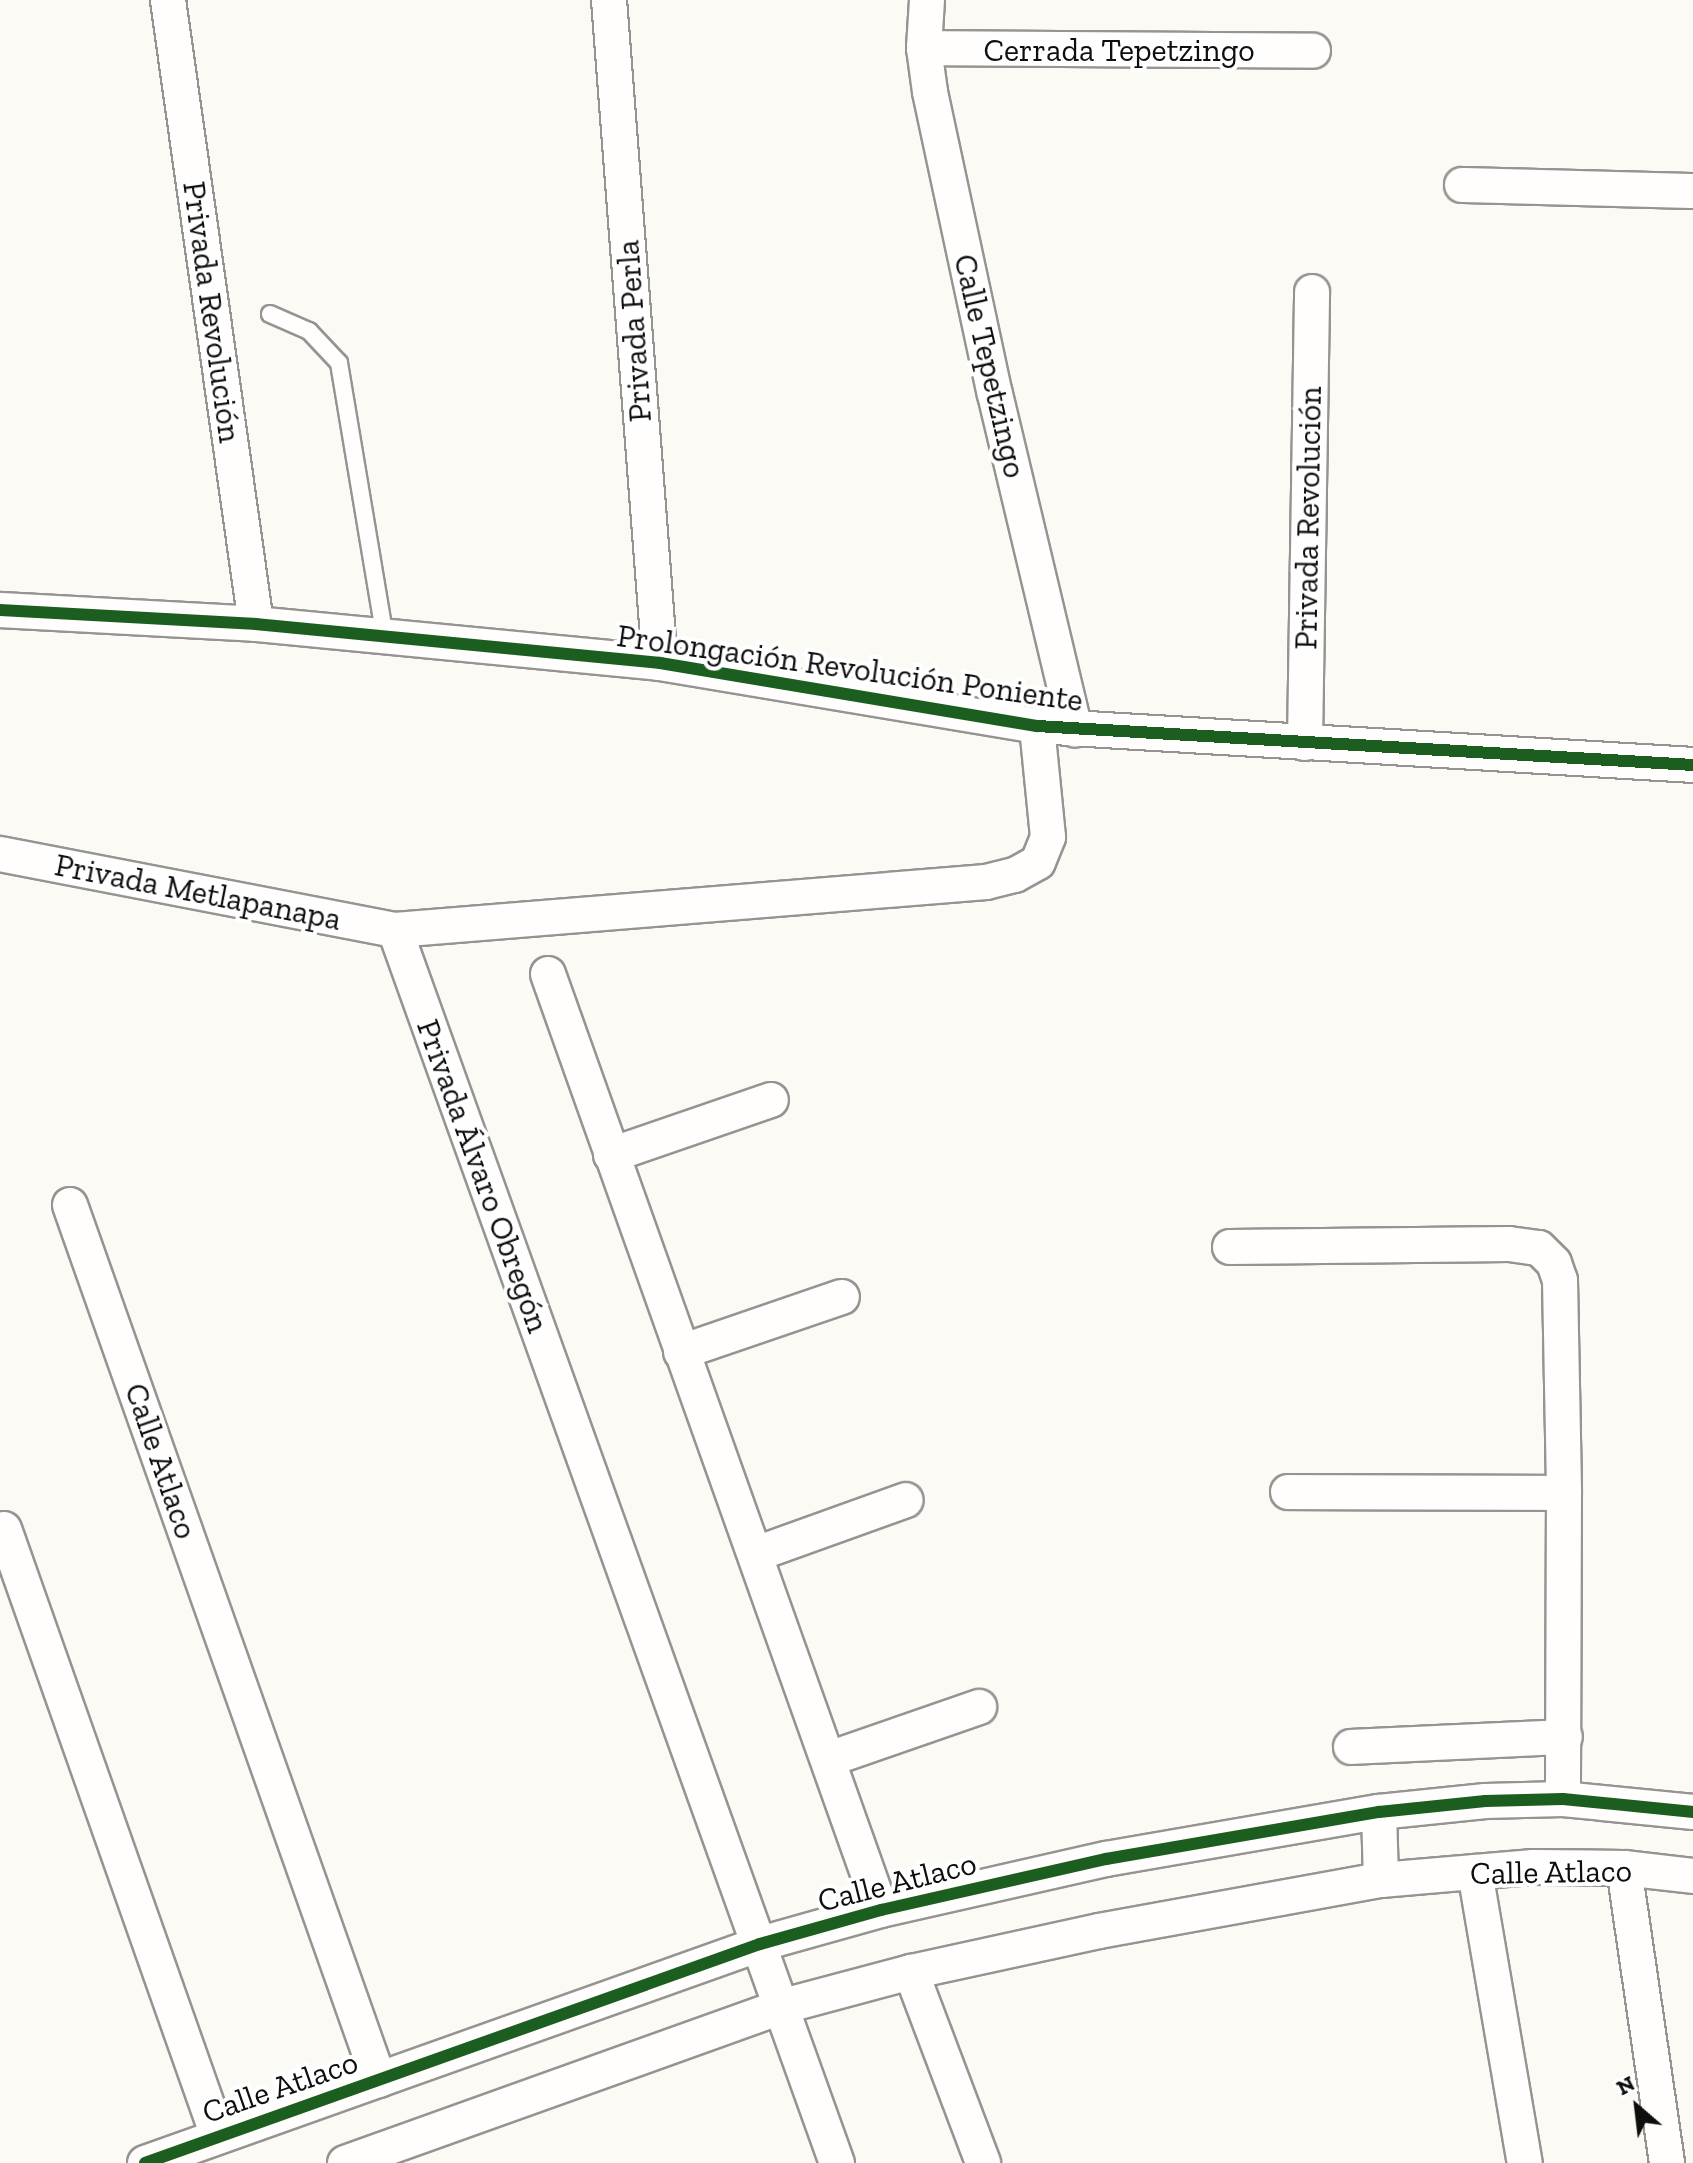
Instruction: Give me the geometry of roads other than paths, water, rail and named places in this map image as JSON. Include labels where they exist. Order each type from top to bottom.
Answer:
[{"type":"street","name":"Privada Revolución","points":[[168,0],[256,624]]},
{"type":"street","name":"Privada Perla","points":[[609,0],[660,663]]},
{"type":"street","name":"Calle Tepetzingo","points":[[927,0],[924,48],[930,92],[995,394],[1075,730]]},
{"type":"street","name":"Cerrada Tepetzingo","points":[[924,48],[1313,51]]},
{"type":"street","points":[[1462,185],[1693,191]]},
{"type":"street","name":"Privada Revolución","points":[[1305,743],[1312,292]]},
{"type":"street","name":"Prolongación Revolución Poniente","points":[[0,610],[256,624],[385,639],[660,663],[1075,730],[1693,765]]},
{"type":"street","points":[[395,930],[986,882],[1015,875],[1038,862],[1048,837],[1037,726]]},
{"type":"street","name":"Privada Metlapanapa","points":[[0,854],[395,930]]},
{"type":"street","name":"Privada Álvaro Obregón","points":[[395,930],[837,2163]]},
{"type":"street","points":[[548,974],[881,1910]]},
{"type":"street","points":[[611,1155],[771,1100]]},
{"type":"street","name":"Calle Atlaco","points":[[70,1205],[379,2080]]},
{"type":"street","points":[[1230,1247],[1509,1244],[1539,1248],[1554,1263],[1560,1280],[1564,1493],[1563,1799]]},
{"type":"street","points":[[681,1352],[842,1297]]},
{"type":"street","points":[[1288,1492],[1564,1493]]},
{"type":"street","points":[[756,1554],[906,1500]]},
{"type":"street","points":[[4,1529],[218,2136]]},
{"type":"street","points":[[829,1759],[979,1707]]},
{"type":"street","points":[[1351,1747],[1565,1737]]},
{"type":"street","name":"Calle Atlaco","points":[[164,2160],[218,2136],[760,1944],[881,1910],[1106,1859],[1379,1812],[1485,1801],[1563,1799],[1693,1812]]},
{"type":"street","points":[[1379,1812],[1381,1880]]},
{"type":"street","name":"Calle Atlaco","points":[[345,2163],[780,2007],[911,1972],[1099,1931],[1381,1880],[1533,1867],[1624,1868],[1693,1876]]},
{"type":"street","points":[[1624,1868],[1667,2163]]},
{"type":"street","points":[[1475,1872],[1525,2163]]},
{"type":"street","points":[[911,1972],[983,2163]]},
{"type":"lane","points":[[270,314],[309,331],[339,363],[385,639]]}]
